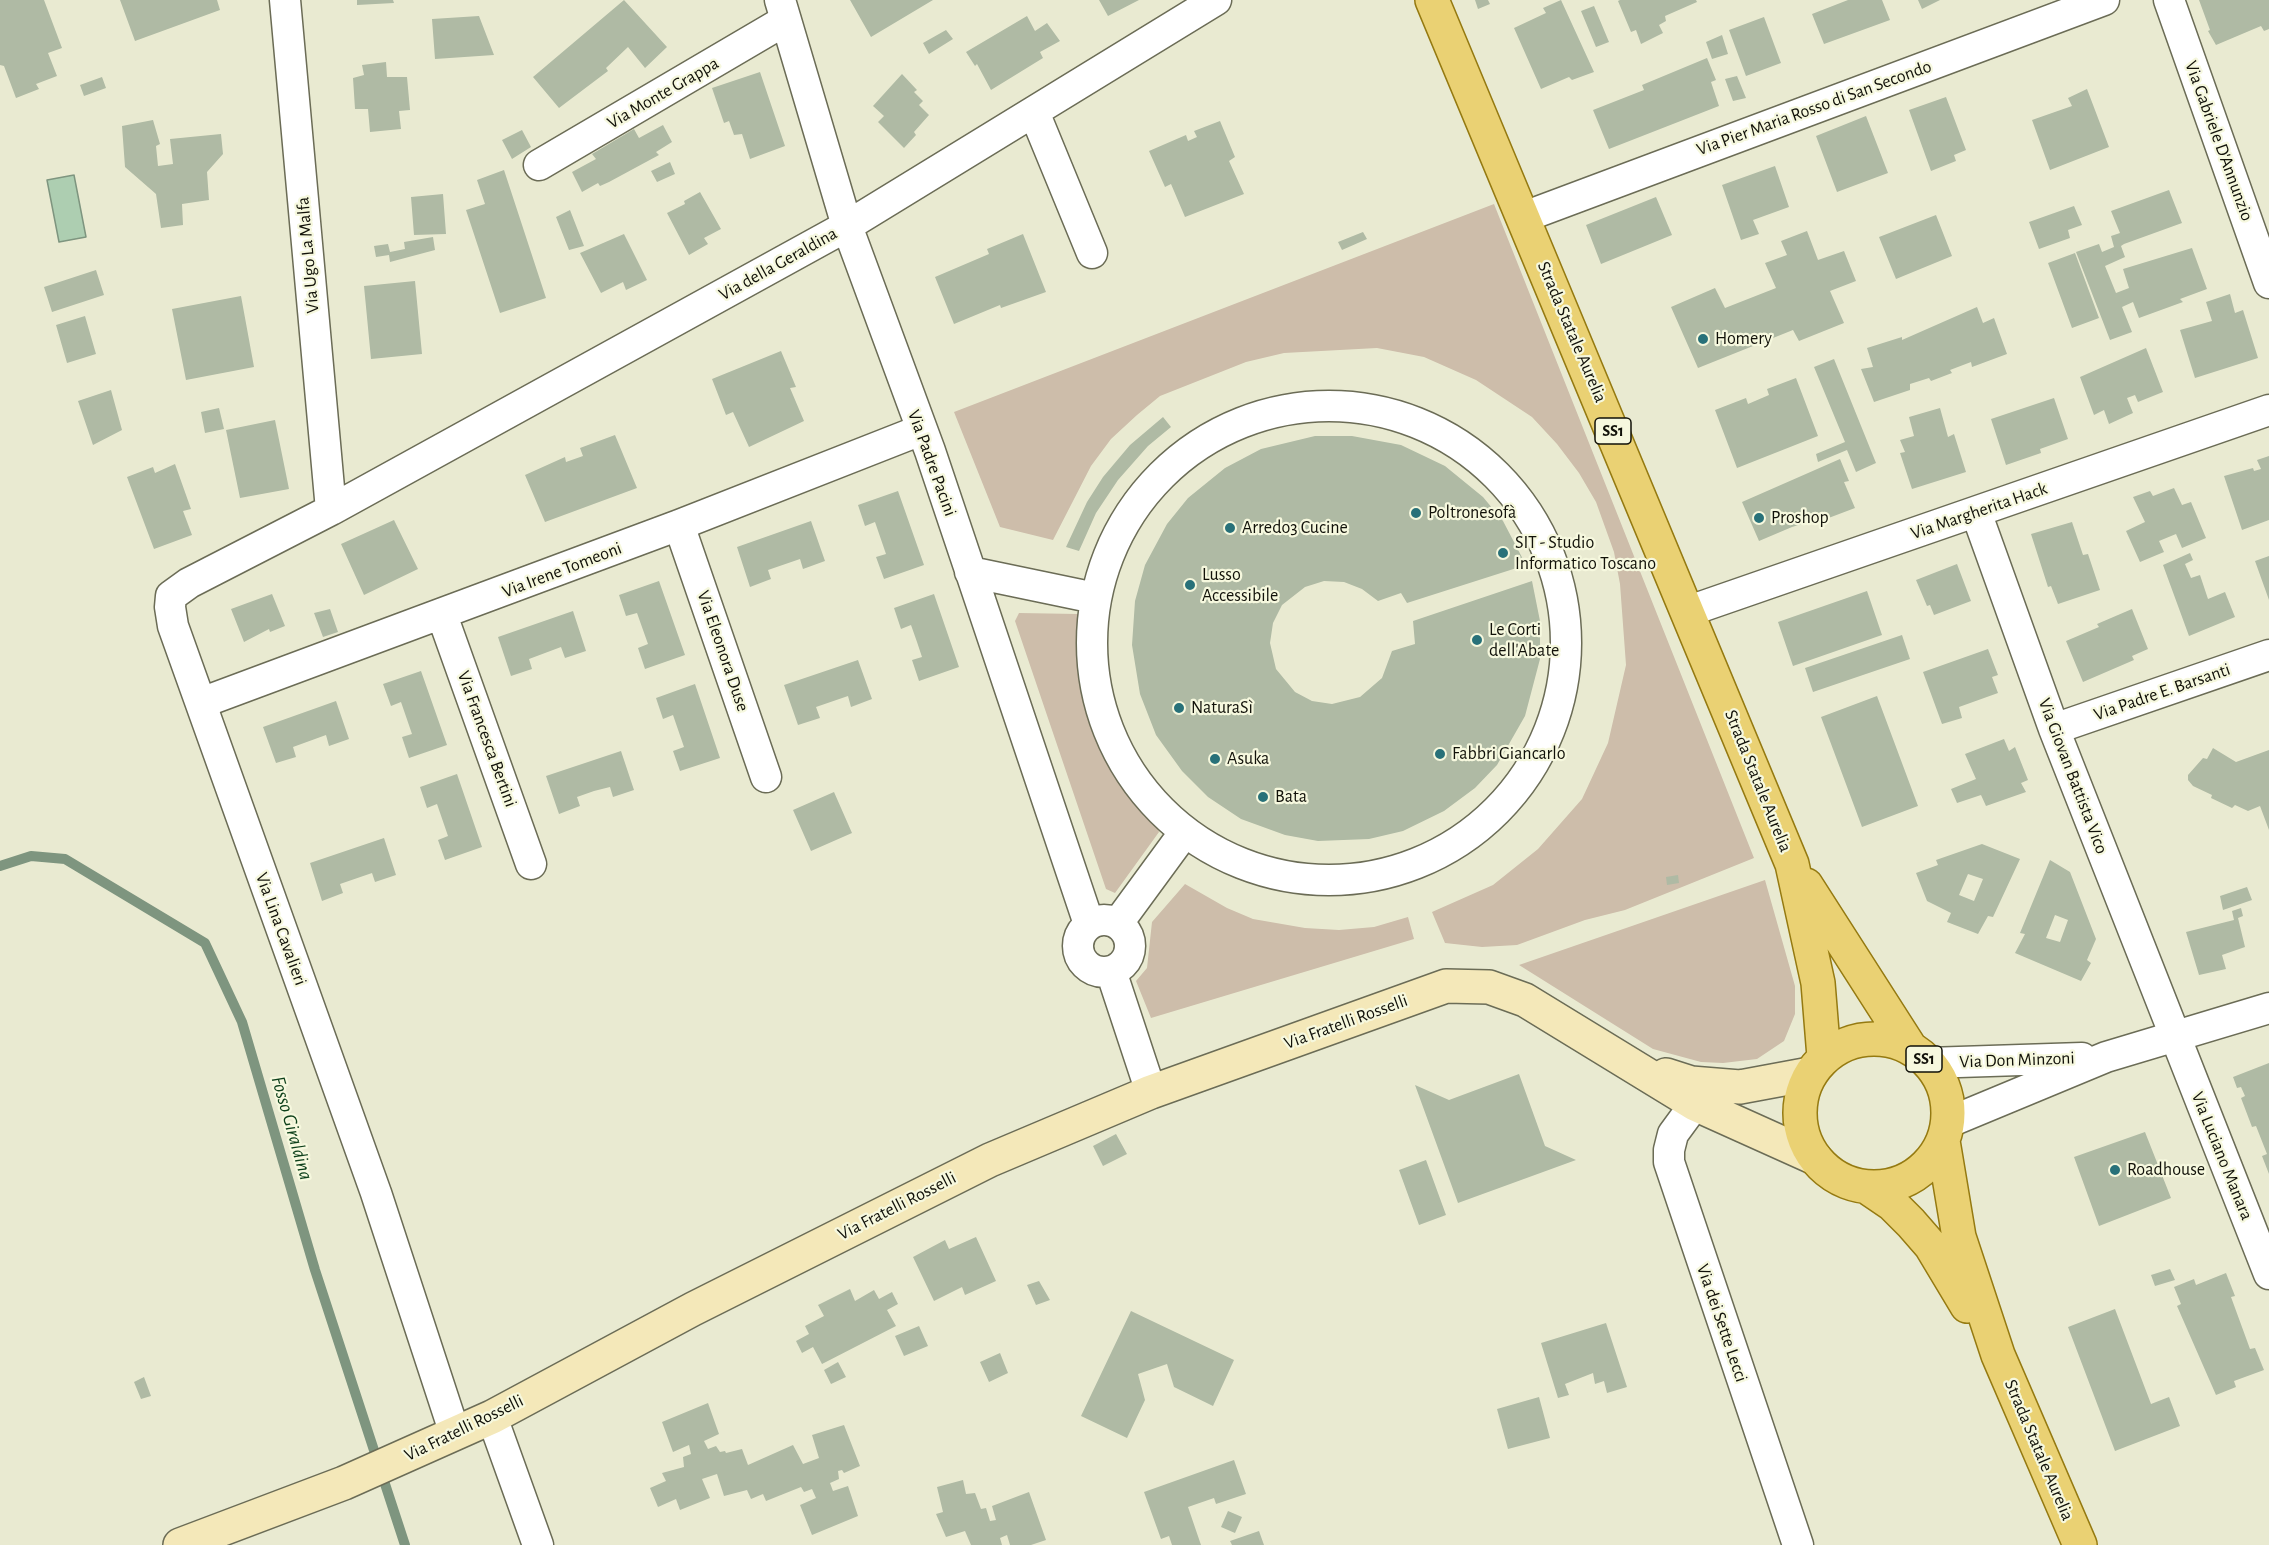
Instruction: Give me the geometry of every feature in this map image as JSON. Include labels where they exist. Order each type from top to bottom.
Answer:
[{"type":"main road","name":"Strada Statale Aurelia","points":[[1432,0],[1689,611],[1792,864],[1818,983],[1817,1066]]},
{"type":"main road","name":"Strada Statale Aurelia","points":[[1792,864],[1919,1056]]},
{"type":"main road","name":"SS1","points":[[1866,1039],[1896,1042],[1919,1056],[1945,1091],[1945,1132],[1935,1155],[1913,1177],[1883,1186],[1867,1187],[1833,1175],[1815,1158],[1801,1132],[1800,1102],[1817,1066],[1851,1042],[1866,1039]]},
{"type":"main road","name":"Strada Statale Aurelia","points":[[1945,1132],[1959,1237],[1998,1355],[2080,1545]]},
{"type":"main road","name":"Strada Statale Aurelia","points":[[1867,1187],[1892,1204],[1931,1246],[1998,1355]]},
{"type":"street","name":"Via Ugo La Malfa","points":[[285,0],[331,510]]},
{"type":"street","name":"Via della Geraldina","points":[[331,510],[847,226],[1216,0]]},
{"type":"street","name":"Via Pier Maria Rosso di San Secondo","points":[[1524,217],[2104,0]]},
{"type":"street","name":"Via Gabriele D'Annunzio","points":[[2169,0],[2269,283]]},
{"type":"street","name":"Via Monte Grappa","points":[[539,165],[783,10]]},
{"type":"street","name":"Via Padre Pacini","points":[[783,10],[847,226],[970,572],[1104,924],[1129,937],[1129,954],[1119,968],[1111,971]]},
{"type":"street","points":[[1034,112],[1092,253]]},
{"type":"street","points":[[1302,407],[1355,407],[1405,417],[1462,445],[1498,475],[1527,510],[1549,554],[1565,622],[1564,666],[1556,710],[1517,787],[1491,816],[1471,832],[1432,854],[1394,871],[1364,878],[1321,881],[1247,866],[1223,857],[1184,833],[1161,812],[1140,783],[1113,732],[1096,675],[1092,626],[1095,598],[1102,569],[1115,541],[1142,497],[1161,474],[1220,430],[1265,414],[1302,407]]},
{"type":"street","name":"Via Margherita Hack","points":[[1689,611],[2269,410]]},
{"type":"street","name":"Via Irene Tomeoni","points":[[201,703],[442,615],[921,430]]},
{"type":"street","name":"Via Lina Cavalieri","points":[[331,510],[189,583],[171,596],[170,607],[173,626],[380,1203],[455,1434]]},
{"type":"street","name":"Via Giovan Battista Vico","points":[[1976,512],[2054,729],[2175,1038]]},
{"type":"street","name":"Via Eleonora Duse","points":[[679,525],[766,777]]},
{"type":"street","points":[[970,572],[1095,598]]},
{"type":"street","name":"Via Francesca Bertini","points":[[442,615],[531,864]]},
{"type":"street","name":"Via Padre E. Barsanti","points":[[2054,729],[2269,655]]},
{"type":"street","points":[[1151,1092],[1111,971],[1095,970],[1083,961],[1079,954],[1079,937],[1104,924],[1184,833]]},
{"type":"street","name":"Via Fratelli Rosselli","points":[[180,1545],[345,1483],[492,1417],[693,1309],[990,1160],[1151,1092],[1428,992],[1461,984],[1488,987],[1525,1000],[1695,1104],[1815,1158]]},
{"type":"street","name":"Via Don Minzoni","points":[[1945,1132],[2106,1057],[2269,1008]]},
{"type":"street","name":"Via Luciano Manara","points":[[2175,1038],[2269,1274]]},
{"type":"street","name":"Via Don Minzoni","points":[[1919,1056],[2106,1057]]},
{"type":"street","name":"Via Fratelli Rosselli","points":[[1627,1062],[1691,1083],[1717,1087],[1740,1087],[1817,1066]]},
{"type":"street","name":"Via dei Sette Lecci","points":[[1695,1104],[1673,1134],[1669,1162],[1798,1545]]},
{"type":"street","points":[[492,1417],[538,1545]]},
{"type":"shaded area","points":[[74,175],[86,237],[59,242],[47,180]]},
{"type":"shaded area","points":[[1494,204],[1754,858],[1625,910],[1585,920],[1517,945],[1482,947],[1445,943],[1432,912],[1493,885],[1538,849],[1582,799],[1608,743],[1626,665],[1620,584],[1614,552],[1596,502],[1579,473],[1532,417],[1476,380],[1424,357],[1377,348],[1284,353],[1246,362],[1160,396],[1137,415],[1111,439],[1091,466],[1053,540],[1000,527],[954,412]]},
{"type":"shaded area","points":[[1019,613],[1078,614],[1086,702],[1094,729],[1111,766],[1155,823],[1159,832],[1115,893],[1106,889],[1015,621]]},
{"type":"shaded area","points":[[1765,880],[1795,986],[1795,1014],[1784,1041],[1757,1059],[1723,1063],[1701,1062],[1653,1049],[1519,965]]},
{"type":"shaded area","points":[[1185,884],[1227,908],[1253,919],[1305,928],[1339,930],[1374,927],[1408,917],[1414,939],[1151,1018],[1136,981],[1147,968],[1152,922]]},
{"type":"building","points":[[0,0],[44,0],[62,48],[48,53],[57,76],[36,84],[39,89],[16,98],[4,66],[0,65]]},
{"type":"building","points":[[120,0],[217,0],[220,10],[135,41]]},
{"type":"building","points":[[357,0],[393,0],[394,3],[357,5]]},
{"type":"building","points":[[624,0],[667,47],[645,68],[628,47],[606,68],[608,71],[559,108],[533,77]]},
{"type":"building","points":[[850,0],[933,0],[871,37]]},
{"type":"building","points":[[1099,0],[1139,0],[1108,16]]},
{"type":"building","points":[[1475,0],[1488,0],[1490,4],[1478,9]]},
{"type":"building","points":[[1561,0],[1594,72],[1572,80],[1569,77],[1541,89],[1514,28],[1546,13],[1543,8]]},
{"type":"building","points":[[1696,0],[1697,2],[1665,16],[1666,21],[1659,25],[1663,33],[1641,44],[1636,30],[1631,32],[1618,1]]},
{"type":"building","points":[[1848,0],[1882,0],[1890,20],[1824,44],[1812,14]]},
{"type":"building","points":[[1918,0],[1940,0],[1922,9]]},
{"type":"building","points":[[2199,0],[2269,0],[2269,29],[2264,31],[2261,26],[2216,45],[2208,31],[2210,30]]},
{"type":"building","points":[[1594,6],[1609,42],[1596,47],[1581,11]]},
{"type":"building","points":[[479,16],[494,55],[435,59],[432,19]]},
{"type":"building","points":[[1027,16],[1035,31],[1047,23],[1060,41],[1040,52],[1043,58],[991,90],[977,64],[975,66],[966,52]]},
{"type":"building","points":[[1764,17],[1781,63],[1746,76],[1729,30]]},
{"type":"building","points":[[946,30],[953,39],[929,54],[923,43]]},
{"type":"building","points":[[1722,35],[1728,54],[1712,59],[1706,42]]},
{"type":"building","points":[[1707,58],[1716,80],[1711,82],[1719,106],[1609,149],[1593,110],[1644,90],[1642,85]]},
{"type":"building","points":[[386,62],[387,77],[407,77],[410,110],[399,111],[401,129],[370,132],[368,109],[355,109],[353,78],[364,75],[362,65]]},
{"type":"building","points":[[760,72],[785,146],[750,159],[742,134],[734,135],[729,121],[724,123],[712,88]]},
{"type":"building","points":[[902,74],[917,90],[914,92],[923,101],[919,105],[929,115],[904,148],[878,122],[884,116],[873,106]]},
{"type":"building","points":[[1737,76],[1746,98],[1733,101],[1725,79]]},
{"type":"building","points":[[102,77],[106,88],[84,96],[80,85]]},
{"type":"building","points":[[2087,89],[2109,147],[2050,170],[2032,120],[2072,106],[2068,98]]},
{"type":"building","points":[[1946,97],[1966,150],[1954,155],[1956,161],[1931,171],[1909,110]]},
{"type":"building","points":[[1866,116],[1888,173],[1837,192],[1816,136]]},
{"type":"building","points":[[153,120],[160,144],[156,146],[158,166],[173,164],[170,139],[221,134],[223,154],[207,172],[209,200],[182,204],[183,225],[161,228],[156,194],[125,167],[122,126]]},
{"type":"building","points":[[1220,121],[1235,157],[1229,161],[1244,194],[1185,217],[1171,184],[1165,187],[1149,151],[1186,135],[1188,141],[1197,137],[1194,131]]},
{"type":"building","points":[[663,125],[672,142],[656,152],[659,155],[609,182],[600,186],[598,183],[582,192],[572,172],[596,159],[592,154],[634,129],[639,138]]},
{"type":"building","points":[[522,130],[531,147],[512,159],[502,140]]},
{"type":"building","points":[[670,162],[675,174],[657,182],[651,171]]},
{"type":"building","points":[[1775,166],[1789,207],[1753,220],[1759,234],[1741,240],[1722,185]]},
{"type":"building","points":[[504,170],[546,298],[500,313],[466,210],[485,204],[477,180]]},
{"type":"building","points":[[2169,190],[2182,223],[2124,244],[2121,246],[2125,257],[2105,266],[2116,293],[2129,288],[2123,269],[2192,248],[2207,289],[2180,299],[2183,302],[2139,318],[2133,302],[2122,307],[2132,332],[2110,340],[2076,252],[2099,244],[2102,252],[2114,247],[2111,236],[2120,233],[2111,211]]},
{"type":"building","points":[[700,192],[721,229],[704,238],[708,244],[689,255],[667,213],[685,204],[684,201]]},
{"type":"building","points":[[443,194],[446,234],[414,235],[411,197]]},
{"type":"building","points":[[1656,197],[1672,235],[1601,264],[1586,225]]},
{"type":"building","points":[[2074,206],[2082,225],[2068,230],[2070,238],[2039,249],[2029,222]]},
{"type":"building","points":[[570,210],[584,246],[569,250],[556,217]]},
{"type":"building","points":[[1936,215],[1952,256],[1896,279],[1879,237]]},
{"type":"building","points":[[1807,231],[1818,260],[1844,251],[1856,281],[1830,291],[1844,323],[1799,341],[1793,330],[1698,368],[1671,307],[1715,288],[1725,308],[1776,288],[1765,263],[1787,255],[1781,241]]},
{"type":"building","points":[[1363,232],[1367,239],[1342,250],[1338,242]]},
{"type":"building","points":[[624,234],[647,280],[626,290],[623,282],[601,293],[580,253]]},
{"type":"building","points":[[1023,234],[1046,292],[1001,308],[1000,305],[954,324],[935,277],[989,254],[987,249]]},
{"type":"building","points":[[433,237],[435,250],[390,262],[389,255],[376,257],[374,246],[388,244],[390,252],[405,249],[404,242]]},
{"type":"building","points":[[2075,253],[2099,318],[2072,328],[2048,263]]},
{"type":"building","points":[[96,270],[104,295],[52,312],[44,287]]},
{"type":"building","points":[[415,281],[422,354],[371,359],[364,286]]},
{"type":"building","points":[[2230,294],[2235,313],[2243,310],[2258,358],[2195,378],[2180,330],[2212,321],[2206,302]]},
{"type":"building","points":[[241,296],[254,367],[186,380],[172,309]]},
{"type":"building","points":[[1977,307],[1983,323],[1994,318],[2007,354],[1972,367],[1971,362],[1931,381],[1929,378],[1910,384],[1910,390],[1874,402],[1861,369],[1873,367],[1867,348],[1902,337],[1902,340]]},
{"type":"building","points":[[85,316],[96,354],[67,363],[56,325]]},
{"type":"building","points":[[2146,348],[2163,392],[2138,402],[2135,395],[2127,398],[2133,413],[2109,424],[2104,410],[2094,415],[2080,377]]},
{"type":"building","points":[[781,351],[796,387],[790,388],[804,421],[749,447],[733,412],[726,415],[712,379]]},
{"type":"building","points":[[1834,359],[1876,463],[1856,472],[1847,450],[1818,462],[1816,454],[1845,442],[1814,367]]},
{"type":"building","points":[[1796,378],[1818,436],[1737,468],[1715,410],[1746,398],[1748,404],[1769,395],[1767,389]]},
{"type":"building","points":[[111,390],[122,430],[93,445],[78,401]]},
{"type":"building","points":[[2054,398],[2068,439],[2040,449],[2041,453],[2006,465],[1991,419]]},
{"type":"building","points":[[219,408],[224,429],[205,433],[201,412]]},
{"type":"building","points":[[1940,408],[1948,437],[1954,434],[1966,472],[1912,489],[1900,453],[1905,452],[1900,440],[1914,436],[1909,417]]},
{"type":"building","points":[[1163,417],[1171,427],[1148,446],[1118,480],[1096,513],[1079,551],[1066,547],[1087,502],[1103,477],[1130,445]]},
{"type":"building","points":[[275,420],[289,489],[240,498],[226,430]]},
{"type":"building","points":[[615,435],[637,488],[545,522],[525,475],[565,457],[566,462],[583,456],[580,448]]},
{"type":"building","name":"Le Corti dell'Abate","points":[[1315,436],[1352,436],[1401,445],[1445,466],[1483,497],[1503,521],[1526,565],[1407,603],[1401,593],[1378,601],[1362,589],[1344,582],[1324,581],[1305,587],[1282,605],[1273,623],[1270,643],[1276,669],[1295,692],[1312,701],[1332,704],[1360,697],[1382,678],[1392,651],[1415,644],[1413,621],[1532,581],[1540,621],[1540,659],[1525,716],[1497,765],[1475,788],[1444,811],[1403,831],[1369,839],[1318,841],[1285,835],[1241,819],[1208,797],[1182,771],[1156,735],[1140,694],[1132,645],[1135,601],[1145,565],[1167,524],[1188,498],[1225,468],[1261,449]]},
{"type":"building","points":[[2269,456],[2269,520],[2242,530],[2224,476],[2253,468],[2254,471],[2261,469],[2257,460]]},
{"type":"building","points":[[1840,459],[1849,481],[1844,482],[1855,508],[1818,522],[1815,520],[1792,527],[1759,541],[1742,502]]},
{"type":"building","points":[[175,464],[191,509],[183,511],[192,535],[154,549],[127,477],[153,467],[155,473]]},
{"type":"building","points":[[2174,488],[2182,505],[2191,502],[2206,538],[2182,548],[2176,534],[2159,541],[2164,552],[2140,562],[2126,531],[2145,522],[2133,497],[2150,491],[2153,496]]},
{"type":"building","points":[[898,491],[924,565],[884,579],[876,557],[886,554],[875,522],[865,526],[858,505]]},
{"type":"building","points":[[394,520],[418,569],[364,595],[341,544]]},
{"type":"building","points":[[811,521],[825,561],[803,569],[800,559],[768,570],[771,579],[750,587],[737,547]]},
{"type":"building","points":[[2072,522],[2083,555],[2088,554],[2100,590],[2058,604],[2051,586],[2048,587],[2031,534]]},
{"type":"building","points":[[2190,553],[2193,560],[2185,564],[2191,578],[2200,575],[2208,599],[2225,592],[2235,617],[2189,636],[2163,565]]},
{"type":"building","points":[[2269,556],[2269,600],[2255,561]]},
{"type":"building","points":[[1957,564],[1971,601],[1934,615],[1930,605],[1927,606],[1916,580]]},
{"type":"building","points":[[659,581],[685,655],[645,669],[638,648],[648,644],[637,613],[626,616],[619,595]]},
{"type":"building","points":[[1867,591],[1882,635],[1793,666],[1778,622]]},
{"type":"building","points":[[272,594],[285,626],[270,632],[269,629],[244,642],[231,609]]},
{"type":"building","points":[[934,594],[959,667],[919,681],[912,660],[922,657],[917,642],[911,625],[901,629],[894,608]]},
{"type":"building","points":[[330,609],[338,632],[323,637],[314,613]]},
{"type":"building","points":[[2132,609],[2148,649],[2132,656],[2134,660],[2083,682],[2066,641]]},
{"type":"building","points":[[573,611],[586,651],[565,658],[561,647],[529,659],[532,669],[511,676],[498,637]]},
{"type":"building","points":[[1902,635],[1910,659],[1813,692],[1805,668]]},
{"type":"building","points":[[1988,649],[1998,675],[1992,677],[1998,693],[1959,707],[1962,718],[1942,724],[1923,672]]},
{"type":"building","points":[[858,660],[872,699],[851,707],[848,696],[816,707],[820,718],[798,725],[784,685]]},
{"type":"building","points":[[421,671],[447,745],[409,758],[402,737],[412,734],[401,702],[391,706],[383,684]]},
{"type":"building","points":[[695,684],[720,758],[680,771],[673,751],[684,747],[673,715],[663,719],[656,698]]},
{"type":"building","points":[[1877,696],[1918,806],[1862,827],[1821,717]]},
{"type":"building","points":[[336,701],[349,739],[329,746],[326,735],[293,747],[296,757],[276,763],[263,727]]},
{"type":"building","points":[[2004,739],[2009,751],[2015,747],[2028,780],[2021,783],[2026,792],[1986,806],[1981,795],[1957,803],[1951,789],[1976,779],[1965,754]]},
{"type":"building","points":[[2213,748],[2236,762],[2269,750],[2269,830],[2260,806],[2248,811],[2235,805],[2232,808],[2211,798],[2212,795],[2193,786],[2188,780],[2188,775],[2203,758],[2207,759]]},
{"type":"building","points":[[621,751],[634,790],[613,797],[610,787],[594,791],[577,797],[580,806],[559,814],[546,776]]},
{"type":"building","points":[[457,774],[482,847],[445,860],[438,840],[448,836],[437,804],[427,808],[420,787]]},
{"type":"building","points":[[834,792],[852,833],[811,851],[793,810]]},
{"type":"building","points":[[384,838],[396,875],[375,882],[372,873],[340,884],[343,893],[322,901],[310,863]]},
{"type":"building","points":[[1982,844],[2020,859],[1993,917],[1988,916],[1978,934],[1947,922],[1951,913],[1927,901],[1916,873],[1938,865],[1936,860]],"holes":[[[1968,874],[1983,879],[1974,901],[1959,895]]]},
{"type":"building","points":[[2050,860],[2070,872],[2096,939],[2087,960],[2091,963],[2081,981],[2015,953],[2025,934],[2020,933]],"holes":[[[2055,915],[2068,920],[2060,942],[2046,938]]]},
{"type":"building","points":[[1678,875],[1679,883],[1667,885],[1666,877]]},
{"type":"building","points":[[2247,887],[2252,900],[2223,910],[2220,896]]},
{"type":"building","points":[[2241,908],[2243,916],[2238,918],[2245,947],[2222,955],[2226,969],[2199,975],[2186,932],[2234,920],[2232,911]]},
{"type":"building","points":[[2269,1063],[2269,1174],[2262,1156],[2267,1154],[2256,1126],[2252,1127],[2241,1098],[2245,1096],[2241,1087],[2237,1088],[2233,1077]]},
{"type":"building","points":[[1519,1074],[1545,1146],[1576,1160],[1458,1203],[1415,1085],[1449,1100]]},
{"type":"building","points":[[2145,1132],[2171,1198],[2099,1226],[2074,1157]]},
{"type":"building","points":[[1116,1134],[1127,1154],[1103,1166],[1093,1146]]},
{"type":"building","points":[[1426,1160],[1446,1215],[1419,1225],[1399,1170]]},
{"type":"building","points":[[976,1237],[996,1281],[965,1295],[962,1287],[934,1301],[913,1257],[945,1240],[949,1249]]},
{"type":"building","points":[[2170,1269],[2175,1280],[2155,1286],[2151,1275]]},
{"type":"building","points":[[2226,1273],[2235,1296],[2231,1297],[2250,1349],[2255,1348],[2264,1370],[2234,1381],[2236,1387],[2216,1395],[2177,1306],[2181,1304],[2174,1287],[2194,1279],[2196,1285]]},
{"type":"building","points":[[1039,1281],[1050,1300],[1036,1305],[1027,1285]]},
{"type":"building","points":[[850,1289],[855,1301],[874,1290],[879,1299],[892,1292],[898,1304],[887,1310],[896,1326],[822,1364],[813,1347],[802,1353],[796,1341],[809,1334],[805,1326],[824,1316],[818,1305]]},
{"type":"building","points":[[2115,1309],[2151,1404],[2169,1397],[2180,1426],[2115,1451],[2068,1327]]},
{"type":"building","points":[[1131,1311],[1234,1360],[1213,1406],[1174,1387],[1167,1364],[1138,1374],[1145,1400],[1127,1438],[1081,1416]]},
{"type":"building","points":[[1606,1323],[1627,1387],[1607,1393],[1604,1381],[1595,1384],[1593,1373],[1565,1384],[1569,1395],[1558,1398],[1541,1343]]},
{"type":"building","points":[[919,1326],[928,1346],[904,1356],[895,1336]]},
{"type":"building","points":[[1000,1353],[1008,1373],[989,1382],[980,1362]]},
{"type":"building","points":[[838,1362],[846,1377],[831,1384],[824,1370]]},
{"type":"building","points":[[144,1377],[151,1396],[141,1399],[134,1382]]},
{"type":"building","points":[[1539,1397],[1550,1438],[1508,1449],[1497,1409]]},
{"type":"building","points":[[708,1403],[719,1434],[704,1441],[708,1449],[716,1446],[720,1452],[725,1451],[726,1453],[742,1449],[748,1465],[793,1445],[803,1464],[819,1458],[812,1435],[844,1425],[860,1466],[844,1473],[842,1470],[838,1471],[839,1479],[830,1483],[833,1491],[848,1486],[858,1516],[812,1535],[800,1505],[816,1498],[812,1489],[804,1492],[801,1487],[766,1501],[763,1494],[751,1499],[747,1490],[724,1496],[717,1474],[702,1479],[710,1498],[680,1510],[676,1499],[658,1507],[650,1488],[666,1481],[662,1473],[684,1467],[683,1457],[691,1454],[689,1445],[673,1452],[662,1422]]},
{"type":"building","points":[[1234,1460],[1246,1494],[1216,1504],[1214,1498],[1188,1507],[1201,1545],[1172,1545],[1169,1536],[1161,1539],[1144,1492]]},
{"type":"building","points":[[963,1480],[966,1494],[975,1493],[981,1509],[986,1508],[990,1521],[996,1520],[992,1506],[1029,1492],[1046,1540],[1031,1545],[1010,1545],[1007,1535],[1000,1538],[1002,1545],[971,1545],[965,1531],[946,1537],[936,1514],[943,1512],[937,1487]]},
{"type":"building","points":[[1228,1511],[1242,1517],[1235,1533],[1221,1527]]},
{"type":"building","points":[[1259,1531],[1264,1545],[1232,1545],[1230,1541]]},
{"type":"waterway","name":"Fosso Giraldina","points":[[0,866],[31,856],[65,859],[205,943],[242,1022],[315,1270],[405,1545]]},
{"type":"place","name":"Homery","points":[[1703,339]]},
{"type":"place","name":"Poltronesofà","points":[[1416,513]]},
{"type":"place","name":"Proshop","points":[[1759,518]]},
{"type":"place","name":"Arredo3 Cucine","points":[[1230,528]]},
{"type":"place","name":"SIT - Studio Informatico Toscano","points":[[1503,553]]},
{"type":"place","name":"Lusso Accessibile","points":[[1190,585]]},
{"type":"place","name":"Le Corti dell'Abate","points":[[1477,640]]},
{"type":"place","name":"NaturaSì","points":[[1179,708]]},
{"type":"place","name":"Fabbri Giancarlo","points":[[1440,754]]},
{"type":"place","name":"Asuka","points":[[1215,759]]},
{"type":"place","name":"Bata","points":[[1263,797]]},
{"type":"place","name":"Roadhouse","points":[[2115,1170]]}]
